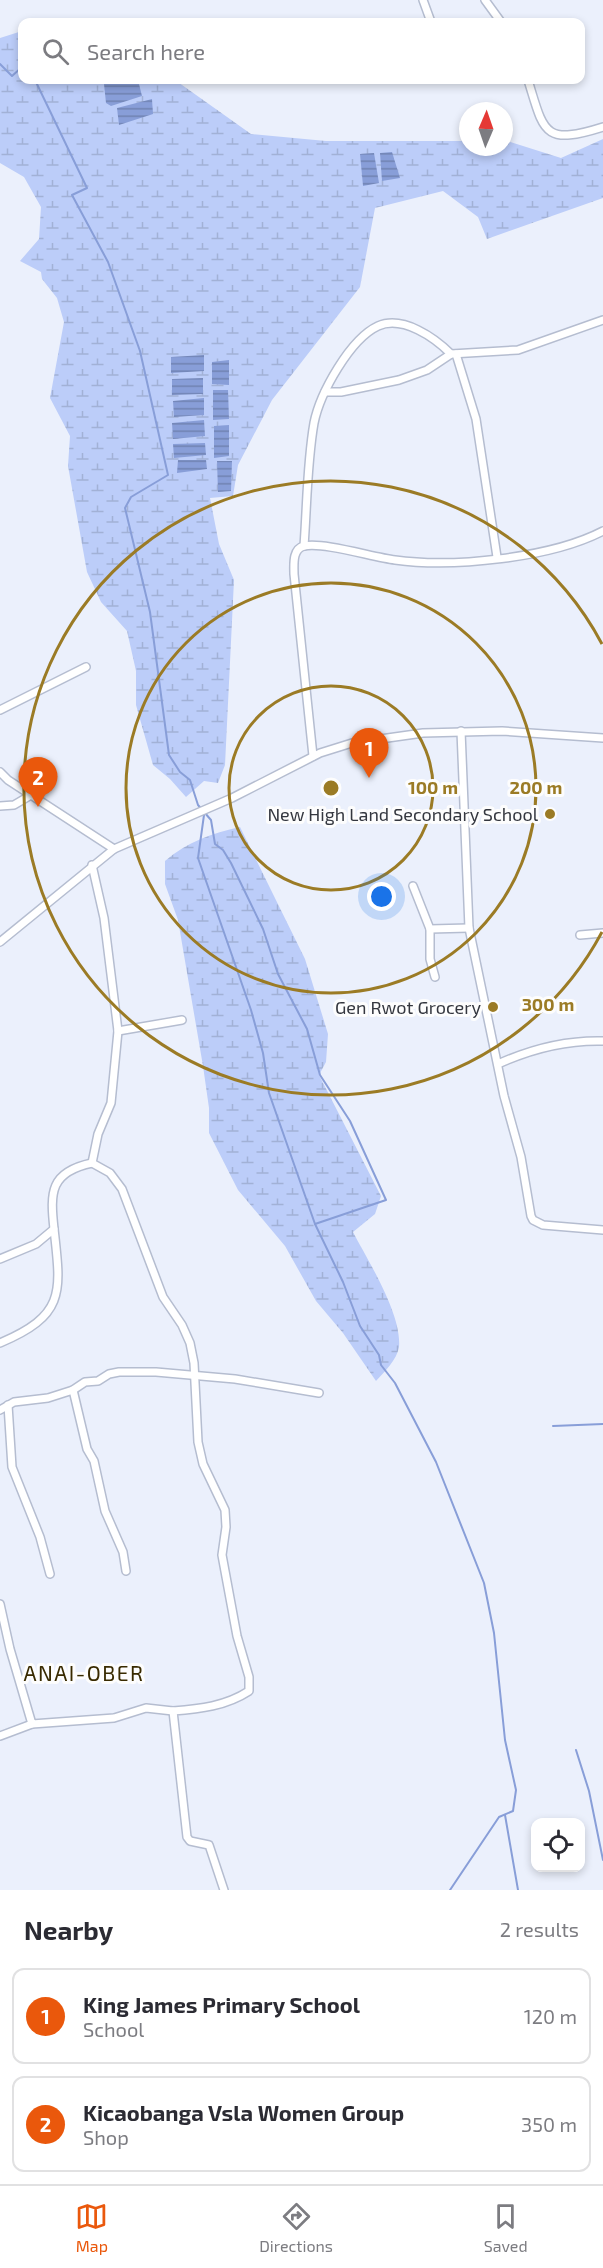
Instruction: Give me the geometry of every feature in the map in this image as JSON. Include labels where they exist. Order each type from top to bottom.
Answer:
[{"type":"street","points":[[423,0],[430,18]]},
{"type":"street","points":[[485,0],[498,18]]},
{"type":"street","points":[[529,84],[540,121],[552,133],[561,136],[581,134],[603,127]]},
{"type":"street","points":[[325,392],[341,392],[399,380],[427,370],[454,354],[514,351],[603,320]]},
{"type":"street","points":[[313,756],[294,574],[295,555],[304,546],[314,423],[325,392],[355,347],[380,325],[406,326],[425,333],[454,354],[476,419],[497,557]]},
{"type":"street","points":[[304,546],[424,563],[497,557],[562,547],[603,531]]},
{"type":"street","points":[[0,710],[86,667]]},
{"type":"street","points":[[0,942],[114,849],[232,798],[313,756],[352,743],[423,733],[502,730],[603,738]]},
{"type":"street","points":[[461,731],[469,928],[482,1001],[504,1096],[522,1156],[524,1185],[533,1220],[543,1225],[603,1230]]},
{"type":"street","points":[[0,772],[114,849]]},
{"type":"street","points":[[0,807],[14,805],[31,795]]},
{"type":"street","points":[[92,865],[104,918],[118,1031],[111,1103],[98,1134],[92,1163]]},
{"type":"street","points":[[412,886],[430,929],[430,959],[435,977]]},
{"type":"street","points":[[430,929],[469,928]]},
{"type":"street","points":[[580,935],[603,933]]},
{"type":"street","points":[[118,1031],[182,1020]]},
{"type":"street","points":[[498,1064],[575,1040],[603,1041]]},
{"type":"street","points":[[0,1343],[33,1325],[56,1301],[59,1284],[52,1203],[55,1182],[61,1175],[92,1163]]},
{"type":"street","points":[[0,1736],[32,1724],[114,1718],[146,1708],[173,1711],[221,1704],[249,1691],[222,1555],[226,1527],[225,1510],[203,1464],[196,1427],[190,1343],[182,1325],[163,1298],[126,1198],[110,1173],[92,1163]]},
{"type":"street","points":[[0,1260],[36,1244],[54,1229]]},
{"type":"street","points":[[0,1410],[9,1405],[48,1398],[73,1390],[85,1382],[98,1381],[109,1374],[119,1372],[194,1376],[290,1386],[319,1393]]},
{"type":"street","points":[[73,1390],[87,1449],[94,1461],[105,1511],[123,1552],[126,1571]]},
{"type":"street","points":[[9,1405],[12,1467],[40,1537],[50,1574]]},
{"type":"street","points":[[0,1604],[10,1649],[32,1724]]},
{"type":"street","points":[[173,1711],[187,1837],[190,1841],[209,1845],[214,1854],[224,1890]]},
{"type":"green space","points":[[18,32],[18,84],[181,84],[251,134],[326,141],[459,141],[459,156],[513,156],[513,143],[561,158],[603,139],[603,198],[487,239],[478,217],[443,191],[375,208],[360,287],[272,400],[238,465],[233,496],[210,498],[219,544],[234,580],[225,765],[218,783],[204,781],[186,797],[153,765],[136,705],[136,671],[127,631],[101,602],[87,572],[68,466],[70,436],[50,398],[64,322],[57,298],[42,279],[41,272],[20,261],[39,239],[41,207],[24,177],[0,163],[0,38]]},
{"type":"green space","points":[[240,827],[305,959],[328,1034],[326,1062],[319,1075],[381,1196],[375,1214],[353,1232],[383,1288],[398,1334],[399,1347],[396,1357],[376,1381],[343,1333],[316,1301],[285,1246],[238,1190],[209,1133],[209,1108],[203,1066],[178,920],[165,884],[165,861],[200,839]]},
{"type":"shaded area","points":[[104,84],[139,84],[142,96],[111,106],[106,103]]},
{"type":"shaded area","points":[[152,99],[153,114],[119,125],[117,108]]},
{"type":"shaded area","points":[[392,152],[400,178],[382,181],[380,153]]},
{"type":"shaded area","points":[[374,153],[379,183],[363,186],[360,154]]},
{"type":"shaded area","points":[[204,355],[204,371],[171,373],[171,357]]},
{"type":"shaded area","points":[[229,360],[229,385],[212,384],[212,362]]},
{"type":"shaded area","points":[[203,378],[203,394],[172,395],[172,379]]},
{"type":"shaded area","points":[[213,390],[228,390],[229,419],[213,420]]},
{"type":"shaded area","points":[[204,398],[204,415],[174,417],[173,401]]},
{"type":"shaded area","points":[[204,420],[205,436],[173,439],[172,423]]},
{"type":"shaded area","points":[[229,425],[229,456],[214,458],[214,426]]},
{"type":"shaded area","points":[[205,443],[206,455],[174,458],[173,444]]},
{"type":"shaded area","points":[[178,460],[206,460],[207,469],[177,473]]},
{"type":"shaded area","points":[[217,461],[232,461],[231,491],[218,492]]},
{"type":"waterway","points":[[0,64],[12,76],[18,71]]},
{"type":"waterway","points":[[37,84],[87,188],[72,195],[108,262],[140,351],[168,475],[131,497],[125,508],[150,612],[169,755],[180,772],[190,780],[198,805],[211,820],[215,844],[223,850],[231,863],[263,929],[278,974],[307,1029],[320,1075],[350,1121],[386,1200],[315,1224],[343,1282],[360,1326],[379,1355],[381,1365],[395,1383],[436,1462],[484,1583],[494,1633],[505,1740],[516,1790],[513,1811],[499,1817],[450,1890]]},
{"type":"waterway","points":[[204,815],[198,858],[251,1010],[263,1053],[269,1093],[315,1224]]},
{"type":"waterway","points":[[553,1426],[603,1424]]},
{"type":"waterway","points":[[576,1750],[589,1791],[603,1860]]},
{"type":"waterway","points":[[505,1815],[518,1890]]},
{"type":"place","name":"King James Primary School","points":[[369,778]]},
{"type":"place","name":"Kicaobanga Vsla Women Group","points":[[38,807]]},
{"type":"place","name":"New High Land Secondary School","points":[[550,814]]},
{"type":"place","name":"Gen Rwot Grocery","points":[[493,1007]]},
{"type":"district","name":"ANAI-OBER","points":[[84,1672]]}]
